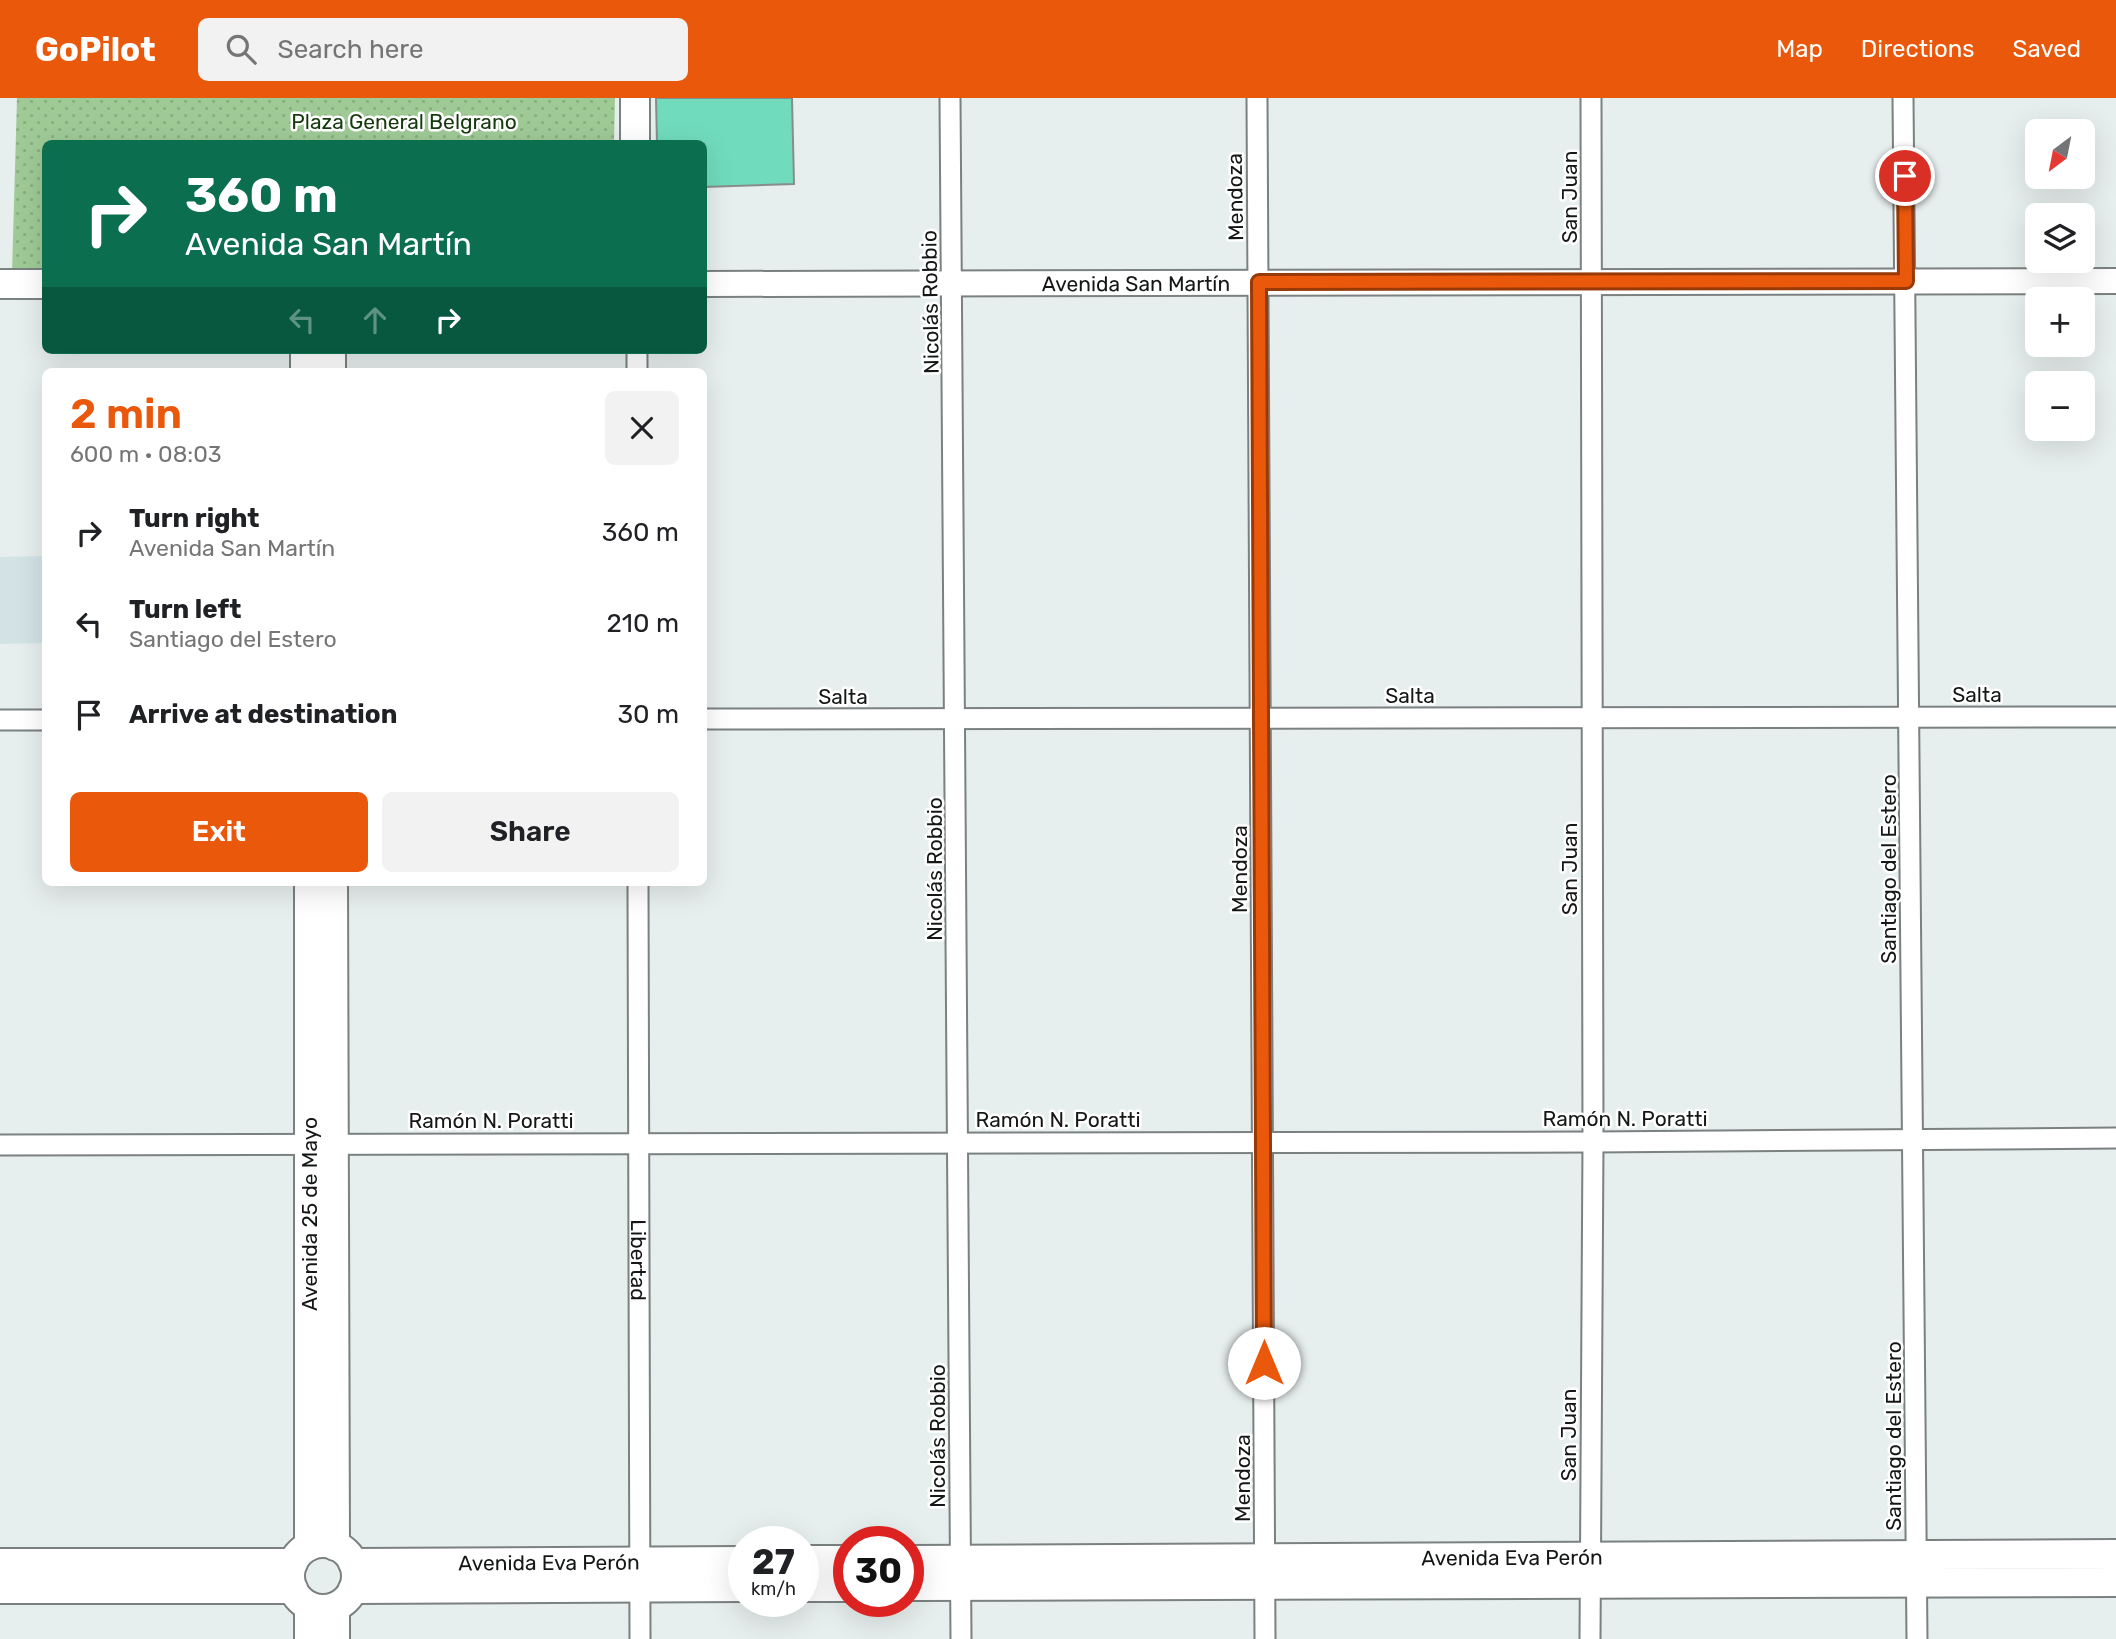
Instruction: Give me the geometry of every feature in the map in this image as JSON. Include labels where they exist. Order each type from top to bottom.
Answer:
[{"type":"main road","points":[[635,98],[635,140]]},
{"type":"main road","points":[[0,284],[42,284]]},
{"type":"main road","name":"Avenida 25 de Mayo","points":[[309,886],[321,1144],[322,1576],[335,1639]]},
{"type":"main road","name":"Avenida 25 de Mayo","points":[[321,1144],[333,886]]},
{"type":"main road","name":"Avenida Eva Perón","points":[[1916,1569],[2116,1554]]},
{"type":"main road","name":"Avenida Eva Perón","points":[[0,1563],[322,1576]]},
{"type":"main road","name":"Avenida Eva Perón","points":[[0,1589],[322,1576],[640,1574],[728,1563]]},
{"type":"main road","name":"Avenida Eva Perón","points":[[924,1564],[961,1573],[1916,1569],[2116,1582]]},
{"type":"main road","name":"Avenida Eva Perón","points":[[924,1583],[961,1573]]},
{"type":"main road","name":"Avenida Eva Perón","points":[[640,1574],[728,1585]]},
{"type":"main road","name":"Avenida 25 de Mayo","points":[[309,1639],[322,1576]]},
{"type":"street","name":"Nicolás Robbio","points":[[950,98],[961,1639]]},
{"type":"street","name":"Mendoza","points":[[1257,98],[1265,1639]]},
{"type":"street","name":"San Juan","points":[[1590,1639],[1593,1142],[1591,98]]},
{"type":"street","name":"Santiago del Estero","points":[[1903,98],[1917,1639]]},
{"type":"street","name":"Avenida San Martín","points":[[707,284],[2116,281]]},
{"type":"street","name":"Salta","points":[[707,719],[2116,717]]},
{"type":"street","points":[[0,720],[42,720]]},
{"type":"street","name":"Libertad","points":[[638,886],[640,1639]]},
{"type":"street","name":"Ramón N. Poratti","points":[[0,1145],[1593,1142],[2116,1138]]},
{"type":"shaded area","points":[[42,556],[42,643],[0,644],[0,557]]},
{"type":"green space","name":"Plaza General Belgrano","points":[[17,98],[615,98],[614,140],[42,140],[42,273],[12,273]]},
{"type":"building","points":[[656,98],[792,98],[794,184],[707,187],[707,140],[657,140]]},
{"type":"route","points":[[1264,1363],[1259,282],[1906,281],[1905,176]]}]
